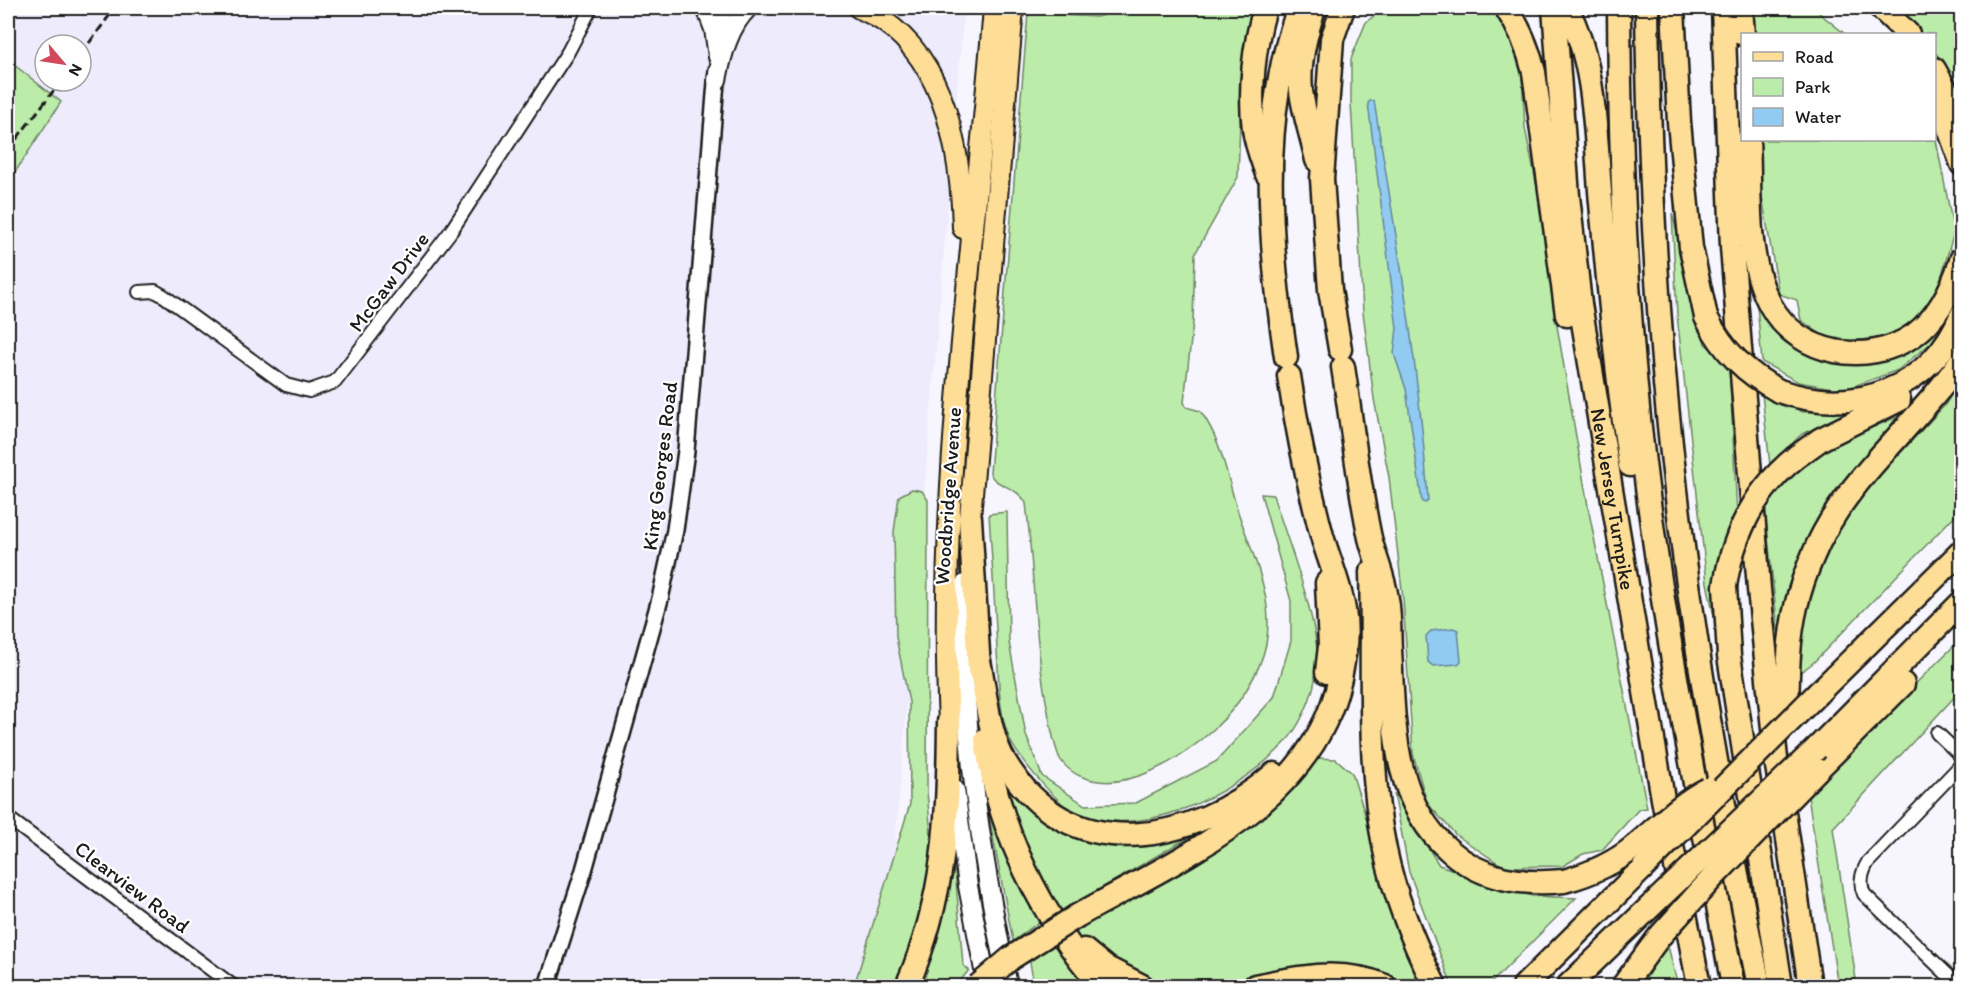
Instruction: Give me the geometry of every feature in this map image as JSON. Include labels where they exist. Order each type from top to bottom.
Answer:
[{"type":"highway","points":[[1265,8],[1256,44],[1254,127],[1271,188]]},
{"type":"highway","points":[[1276,115],[1271,86],[1273,57],[1287,8]]},
{"type":"highway","points":[[978,987],[1011,958],[1077,916],[1235,824],[1263,802],[1310,750],[1326,722],[1337,692],[1347,632],[1344,608],[1324,542],[1298,436],[1274,263],[1271,188],[1276,115],[1285,53],[1299,8]]},
{"type":"highway","points":[[1314,8],[1302,58],[1301,92],[1322,179]]},
{"type":"highway","points":[[1343,8],[1332,39],[1322,179],[1330,290],[1370,537],[1388,600],[1399,758],[1406,789],[1415,810],[1442,845],[1476,869],[1499,878],[1522,882],[1564,881],[1583,876],[1617,858],[1692,797],[1731,778]]},
{"type":"highway","points":[[1332,56],[1346,27],[1360,8]]},
{"type":"highway","points":[[1506,8],[1518,25],[1528,47],[1534,72],[1576,374],[1598,488],[1616,526]]},
{"type":"highway","name":"New Jersey Turnpike","points":[[1554,8],[1568,196],[1579,294],[1663,799],[1699,987]]},
{"type":"highway","points":[[1567,8],[1585,52],[1589,74],[1614,341],[1636,511],[1654,604],[1671,647]]},
{"type":"highway","name":"New Jersey Turnpike","points":[[1618,8],[1624,230],[1644,464],[1671,647],[1733,987]]},
{"type":"highway","points":[[1647,8],[1653,226],[1673,464],[1714,749],[1759,987]]},
{"type":"highway","points":[[1673,8],[1679,122],[1691,248],[1706,317],[1730,355],[1745,370],[1779,391],[1821,402],[1843,402],[1889,390],[1912,378],[1939,353],[1962,314]]},
{"type":"highway","points":[[1723,8],[1732,247],[1776,759],[1810,987]]},
{"type":"highway","points":[[1741,8],[1743,33]]},
{"type":"highway","points":[[1864,8],[1889,33]]},
{"type":"highway","points":[[1881,8],[1907,33]]},
{"type":"highway","points":[[1936,71],[1962,118]]},
{"type":"highway","points":[[1936,101],[1962,164]]},
{"type":"highway","points":[[1748,141],[1753,243],[1758,270],[1771,307],[1783,323],[1799,338],[1818,347],[1847,353],[1876,351],[1896,345],[1915,334],[1930,320],[1954,283],[1962,258]]},
{"type":"highway","points":[[1781,987],[1729,656],[1725,586],[1732,551],[1750,509],[1780,470],[1821,439],[1919,388],[1947,360],[1962,338]]},
{"type":"highway","points":[[1776,759],[1786,715],[1793,620],[1816,549],[1842,501],[1933,399],[1962,359]]},
{"type":"highway","points":[[970,518],[978,656],[988,755],[999,807],[1019,856],[1071,950],[1102,987]]},
{"type":"highway","points":[[1370,537],[1375,770],[1384,848],[1402,914],[1435,987]]},
{"type":"highway","points":[[978,656],[995,741],[1005,762],[1038,802],[1066,822],[1102,834],[1123,837],[1178,827],[1233,803],[1258,787],[1285,764],[1304,739],[1326,687],[1329,656],[1324,542]]},
{"type":"highway","points":[[1524,987],[1731,778],[1962,551]]},
{"type":"highway","points":[[1568,987],[1817,748],[1962,602]]},
{"type":"highway","points":[[1623,987],[1659,937],[1714,876],[1911,676],[1920,646]]},
{"type":"highway","points":[[907,987],[929,926],[940,878],[948,819],[949,722]]},
{"type":"highway","points":[[1046,906],[1087,954],[1125,979],[1142,987]]},
{"type":"highway","points":[[1255,987],[1325,975],[1365,980],[1385,987]]},
{"type":"main road","points":[[706,8],[714,29],[718,57]]},
{"type":"main road","points":[[717,80],[728,40],[737,20],[748,8]]},
{"type":"main road","points":[[859,8],[884,21],[912,46],[933,79],[951,128],[959,164],[962,195],[963,345]]},
{"type":"main road","name":"Woodbridge Avenue","points":[[994,8],[1001,35],[964,615],[968,720],[980,827],[1008,987]]},
{"type":"main road","name":"Woodbridge Avenue","points":[[987,987],[963,852],[949,722],[945,614],[963,345],[1001,35],[1014,8]]},
{"type":"street","name":"McGaw Drive","points":[[139,292],[155,291],[164,296],[286,385],[309,391],[335,382],[451,231],[568,52],[591,8]]},
{"type":"street","name":"King Georges Road","points":[[547,987],[585,870],[658,606],[675,530],[686,451],[723,8]]},
{"type":"street","points":[[1937,733],[1962,757]]},
{"type":"street","points":[[1959,987],[1861,887],[1863,871],[1868,862],[1962,764]]},
{"type":"street","name":"Clearview Road","points":[[8,818],[233,987]]},
{"type":"shaded area","points":[[8,8],[964,8],[891,894],[859,986],[8,986]]},
{"type":"green space","points":[[1132,8],[1254,8],[1241,91],[1238,177],[1195,254],[1193,322],[1184,402],[1186,407],[1200,411],[1219,446],[1238,512],[1261,576],[1268,627],[1259,667],[1239,701],[1215,728],[1187,751],[1152,771],[1134,778],[1097,781],[1080,776],[1066,767],[1057,752],[1042,676],[1026,503],[1017,493],[996,481],[990,473],[1028,13],[1096,17]]},
{"type":"green space","points":[[1385,8],[1491,8],[1508,25],[1522,76],[1525,128],[1539,197],[1557,326],[1589,512],[1647,808],[1639,809],[1602,850],[1583,854],[1563,866],[1504,867],[1456,835],[1427,803],[1413,754],[1403,599],[1389,477],[1374,399],[1363,312],[1351,103],[1351,59],[1366,22]]},
{"type":"green space","points":[[1752,8],[1813,8],[1844,33],[1753,33]]},
{"type":"green space","points":[[1900,8],[1961,8],[1961,87],[1936,53],[1936,33],[1920,33]]},
{"type":"green space","points":[[8,60],[33,80],[33,93],[50,93],[61,102],[8,183]]},
{"type":"green space","points":[[1936,140],[1954,232],[1932,310],[1875,345],[1830,341],[1801,320],[1797,300],[1779,294],[1761,191],[1758,141]]},
{"type":"green space","points":[[1672,213],[1705,344],[1729,362],[1737,514],[1717,631],[1707,583],[1677,315]]},
{"type":"green space","points":[[1756,294],[1768,315],[1797,345],[1813,355],[1851,362],[1873,359],[1903,349],[1948,311],[1932,342],[1898,370],[1843,390],[1798,382],[1762,362]]},
{"type":"green space","points":[[1961,379],[1961,509],[1814,662],[1796,676],[1804,615],[1825,548],[1875,480],[1945,405]]},
{"type":"green space","points":[[1762,394],[1803,412],[1856,410],[1802,434],[1770,465]]},
{"type":"green space","points":[[1897,417],[1836,500],[1780,650],[1764,500],[1819,450]]},
{"type":"green space","points":[[912,489],[922,491],[928,500],[927,792],[932,845],[931,866],[913,946],[895,986],[854,986],[910,804],[909,702],[896,637],[894,532],[899,496]]},
{"type":"green space","points":[[1261,494],[1273,495],[1314,627],[1317,648],[1316,677],[1310,700],[1299,722],[1286,742],[1259,767],[1237,782],[1186,808],[1132,821],[1106,821],[1072,811],[1031,771],[1015,749],[1006,729],[999,684],[989,514],[1007,512],[1009,642],[1026,735],[1042,776],[1085,805],[1136,803],[1217,761],[1274,697],[1291,641],[1291,601]]},
{"type":"green space","points":[[1961,639],[1961,690],[1833,828],[1857,986],[1838,986],[1807,790]]},
{"type":"green space","points":[[1316,758],[1336,759],[1352,773],[1419,986],[1034,986],[1029,956],[1249,828]]},
{"type":"green space","points":[[999,772],[1057,828],[1109,844],[1189,837],[1061,912],[1029,855]]},
{"type":"green space","points":[[1394,793],[1439,865],[1532,896],[1576,898],[1488,986],[1452,986],[1409,872]]},
{"type":"green space","points":[[987,806],[1043,919],[1013,941]]},
{"type":"green space","points":[[955,869],[963,965],[969,970],[956,986],[914,986],[934,939]]},
{"type":"green space","points":[[1667,942],[1678,986],[1642,986]]},
{"type":"water","points":[[1371,100],[1374,101],[1413,350],[1424,450],[1428,500],[1426,503],[1422,502],[1406,389],[1394,354],[1397,328],[1368,103]]},
{"type":"water","points":[[1453,628],[1458,630],[1461,661],[1458,664],[1433,666],[1428,662],[1426,636],[1431,631]]},
{"type":"railway","points":[[93,38],[115,8]]},
{"type":"railway","points":[[8,150],[52,93]]}]
